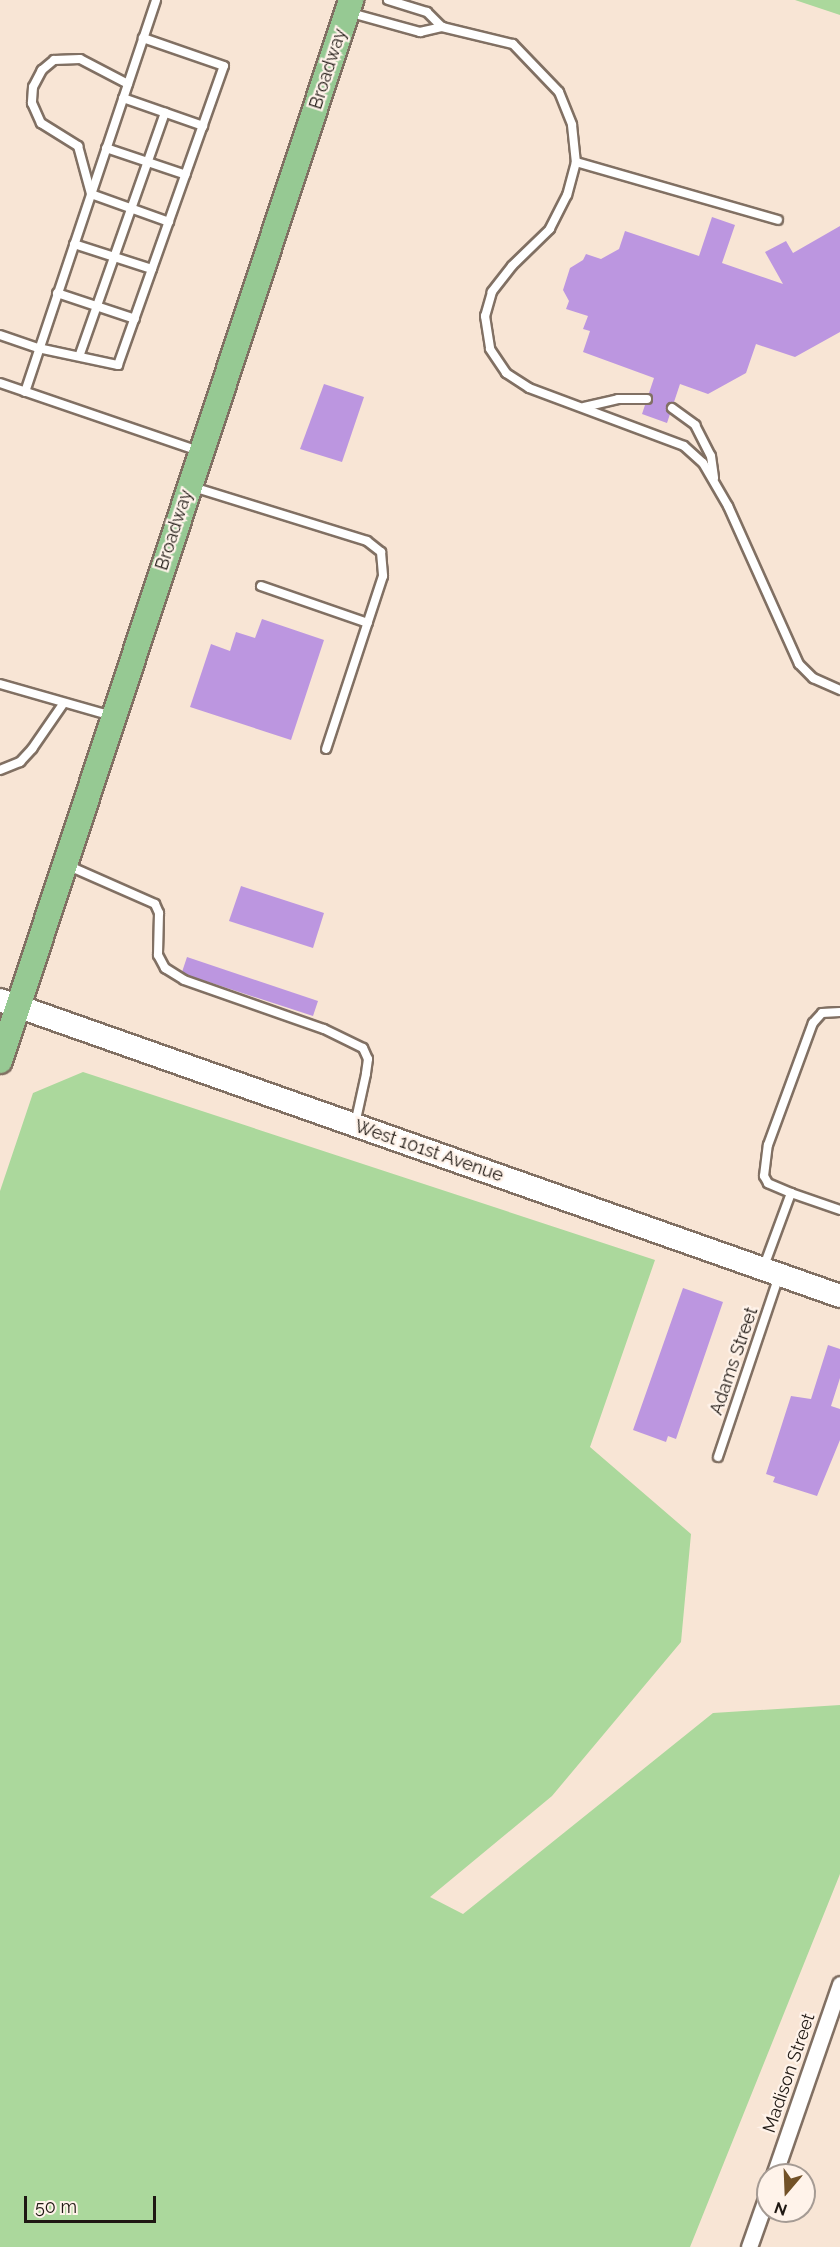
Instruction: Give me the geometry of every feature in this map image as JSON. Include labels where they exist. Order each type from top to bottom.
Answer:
[{"type":"main road","name":"Broadway","points":[[0,1061],[9,1003],[65,865],[349,6]]},
{"type":"street","name":"West 101st Avenue","points":[[9,1003],[840,1296]]},
{"type":"street","name":"Madison Street","points":[[778,2163],[840,1984]]},
{"type":"street","points":[[750,2247],[758,2223]]},
{"type":"lane","points":[[25,392],[156,0]]},
{"type":"lane","points":[[388,0],[427,12],[442,27]]},
{"type":"lane","points":[[349,6],[420,32],[442,27],[513,44],[535,63],[560,92],[572,125],[576,162],[567,195],[550,229],[512,266],[492,292],[485,316],[490,349],[506,373],[529,388],[684,446],[703,463],[799,663],[813,678],[840,690]]},
{"type":"lane","points":[[0,335],[38,348],[80,354],[118,364],[224,66],[143,38]]},
{"type":"lane","points":[[91,194],[78,146],[41,123],[32,104],[33,87],[42,70],[54,60],[80,59],[128,84]]},
{"type":"lane","points":[[123,98],[203,126]]},
{"type":"lane","points":[[80,354],[165,112]]},
{"type":"lane","points":[[106,148],[186,175]]},
{"type":"lane","points":[[576,162],[778,220]]},
{"type":"lane","points":[[91,194],[169,222]]},
{"type":"lane","points":[[74,244],[152,268]]},
{"type":"lane","points":[[57,293],[135,319]]},
{"type":"lane","points":[[0,383],[200,452]]},
{"type":"lane","points":[[584,407],[618,399],[647,399]]},
{"type":"lane","points":[[672,408],[695,424],[711,456],[714,482]]},
{"type":"lane","points":[[189,486],[376,546],[385,565],[384,576],[326,749]]},
{"type":"lane","points":[[261,586],[368,623]]},
{"type":"lane","points":[[0,684],[63,704],[113,716]]},
{"type":"lane","points":[[0,770],[20,762],[32,749],[63,704]]},
{"type":"lane","points":[[65,865],[155,904],[159,913],[158,955],[165,968],[184,980],[324,1029],[363,1048],[368,1059],[354,1125]]},
{"type":"lane","points":[[840,1012],[822,1013],[813,1023],[768,1145],[764,1176],[768,1183],[840,1210]]},
{"type":"lane","name":"Adams Street","points":[[718,1457],[791,1193]]},
{"type":"green space","points":[[795,0],[840,0],[840,15]]},
{"type":"green space","points":[[83,1072],[655,1260],[590,1447],[691,1534],[681,1642],[552,1796],[430,1897],[463,1914],[713,1713],[840,1705],[840,1874],[690,2247],[0,2247],[0,1191],[33,1093]]},
{"type":"building","points":[[712,217],[735,225],[722,263],[783,284],[765,252],[786,241],[793,253],[840,226],[840,332],[795,357],[756,344],[746,373],[708,394],[680,384],[674,402],[666,407],[670,414],[667,423],[642,414],[645,405],[652,401],[649,393],[654,378],[583,352],[590,331],[583,329],[588,316],[566,309],[569,301],[563,290],[570,268],[583,260],[586,254],[601,259],[619,249],[625,231],[699,256]]},
{"type":"building","points":[[324,384],[364,397],[342,462],[300,449]]},
{"type":"building","points":[[262,619],[324,640],[291,740],[190,707],[211,644],[230,651],[236,632],[255,638]]},
{"type":"building","points":[[241,886],[324,913],[313,948],[229,921]]},
{"type":"building","points":[[187,957],[318,1001],[313,1016],[187,975],[182,972]]},
{"type":"building","points":[[683,1288],[723,1302],[676,1439],[668,1436],[666,1442],[633,1430]]},
{"type":"building","points":[[828,1345],[840,1349],[840,1378],[831,1406],[840,1409],[840,1440],[817,1496],[773,1482],[775,1477],[766,1474],[791,1396],[811,1399]]}]
